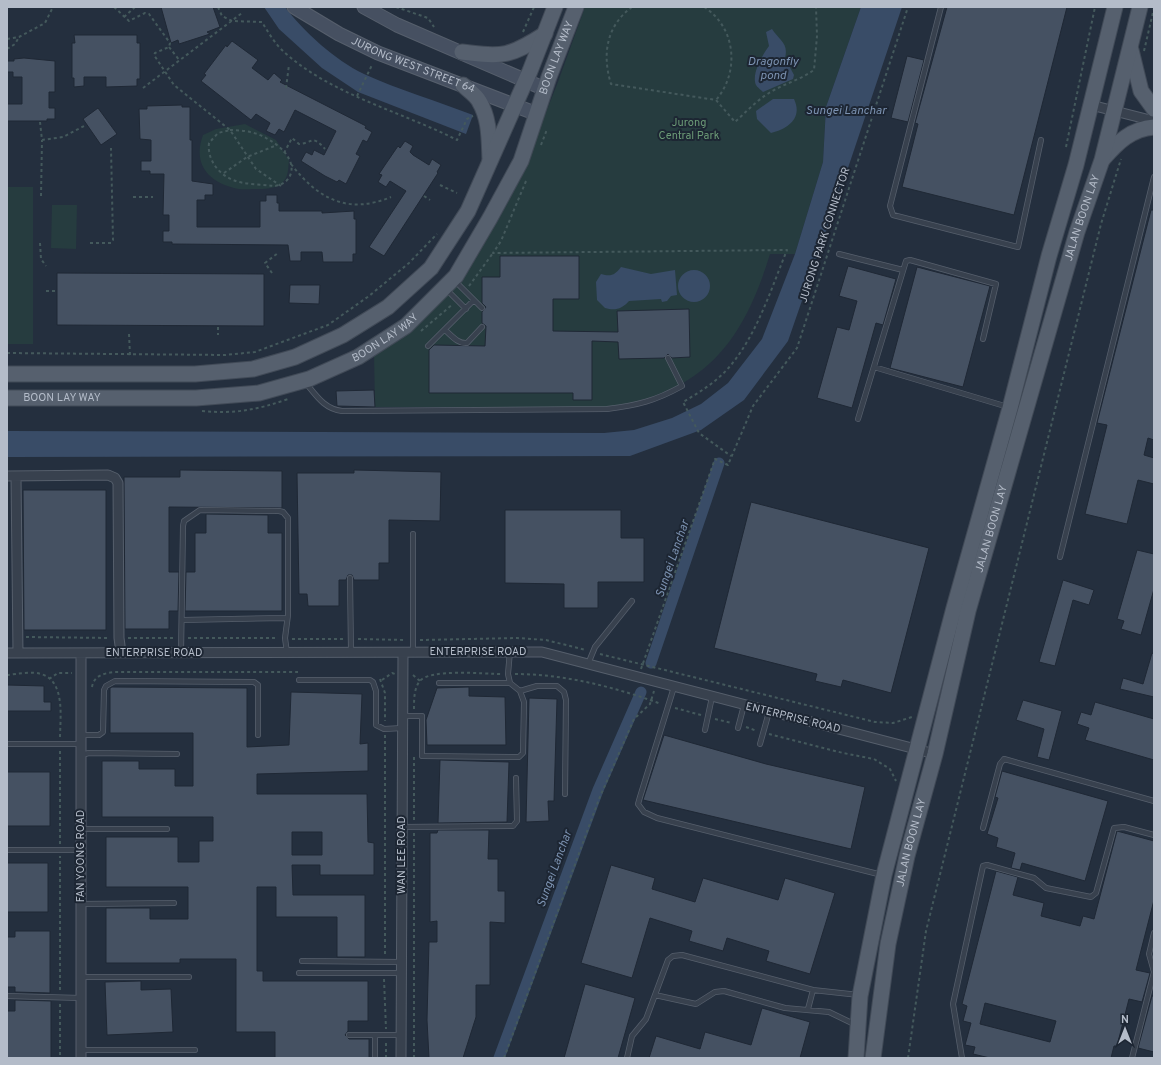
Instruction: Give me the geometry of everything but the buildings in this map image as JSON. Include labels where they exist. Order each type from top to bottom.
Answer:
[{"type":"main road","name":"BOON LAY WAY","points":[[7,374],[195,374],[253,369],[294,357],[343,335],[388,307],[431,268],[468,211],[526,80],[555,7]]},
{"type":"main road","name":"BOON LAY WAY","points":[[7,398],[196,398],[259,393],[304,381],[358,357],[406,326],[448,283],[490,218],[521,161],[545,89],[576,7]]},
{"type":"main road","name":"JALAN BOON LAY","points":[[856,1058],[860,996],[884,875],[919,748],[954,608],[1010,408],[1049,256],[1076,165],[1115,7]]},
{"type":"main road","name":"JALAN BOON LAY","points":[[873,1058],[888,944],[907,856],[935,754],[968,611],[1077,232],[1102,160],[1140,7]]},
{"type":"main road","points":[[462,52],[493,55],[510,54],[545,34]]},
{"type":"main road","points":[[1106,42],[1117,43],[1132,40],[1141,91],[1154,109]]},
{"type":"main road","points":[[463,85],[479,100],[485,114],[488,126],[490,161]]},
{"type":"main road","points":[[1102,160],[1127,135],[1143,128],[1154,127]]},
{"type":"street","name":"JURONG WEST STREET 64","points":[[294,7],[339,34],[378,53],[537,114]]},
{"type":"street","points":[[364,7],[397,25],[545,89]]},
{"type":"street","points":[[1091,105],[1154,122]]},
{"type":"street","points":[[18,653],[11,476],[108,476],[115,478],[118,483],[119,638],[121,653]]},
{"type":"street","name":"WAN LEE ROAD","points":[[401,1058],[403,716],[408,652]]},
{"type":"street","name":"ENTERPRISE ROAD","points":[[7,653],[542,652],[769,712],[919,748],[935,754]]},
{"type":"street","name":"FAN YOONG ROAD","points":[[81,653],[81,1054]]},
{"type":"lane","points":[[941,7],[890,206],[891,213],[893,215],[1018,247],[1042,140]]},
{"type":"lane","points":[[1060,556],[1154,177]]},
{"type":"lane","points":[[839,254],[903,270]]},
{"type":"lane","points":[[858,419],[906,261],[910,260],[995,283],[996,289],[983,339]]},
{"type":"lane","points":[[448,283],[474,300],[482,308]]},
{"type":"lane","points":[[448,283],[466,308]]},
{"type":"lane","points":[[428,346],[474,300]]},
{"type":"lane","points":[[445,330],[460,343],[464,344],[467,343],[482,327]]},
{"type":"lane","points":[[304,381],[324,405],[329,408],[342,411],[607,409],[636,406],[661,398],[682,386],[668,358]]},
{"type":"lane","points":[[874,367],[1002,404],[1010,408]]},
{"type":"lane","points":[[181,653],[182,526],[184,521],[203,510],[279,511],[285,515],[289,521],[285,638],[287,652]]},
{"type":"lane","points":[[408,652],[412,640],[413,534]]},
{"type":"lane","points":[[350,578],[351,652]]},
{"type":"lane","points":[[588,664],[593,652],[632,601]]},
{"type":"lane","points":[[182,620],[286,618]]},
{"type":"lane","points":[[510,651],[508,674],[510,683]]},
{"type":"lane","points":[[299,680],[365,680],[373,682],[376,691],[376,723],[379,727],[384,729],[403,728]]},
{"type":"lane","points":[[7,744],[81,739],[99,735],[103,732],[104,690],[106,686],[115,682],[254,682],[258,685],[258,735]]},
{"type":"lane","points":[[403,716],[422,716],[422,756],[519,757],[523,753],[524,702],[520,691],[510,683],[439,683]]},
{"type":"lane","points":[[520,691],[537,686],[557,686],[564,692],[565,794]]},
{"type":"lane","points":[[674,687],[638,804],[644,812],[657,818],[884,875]]},
{"type":"lane","points":[[705,730],[712,697]]},
{"type":"lane","points":[[738,726],[744,705]]},
{"type":"lane","points":[[760,744],[769,712]]},
{"type":"lane","points":[[81,755],[89,753],[177,754]]},
{"type":"lane","points":[[984,828],[1000,764],[1004,759],[1154,801]]},
{"type":"lane","points":[[402,826],[515,825],[517,821],[516,778]]},
{"type":"lane","points":[[962,1058],[953,1004],[983,866],[987,865],[1034,878],[1046,888],[1091,897],[1096,893],[1114,828],[1124,826],[1154,835]]},
{"type":"lane","points":[[81,829],[167,829]]},
{"type":"lane","points":[[7,850],[81,850]]},
{"type":"lane","points":[[81,904],[174,903]]},
{"type":"lane","points":[[1132,1058],[1154,972],[1149,954],[1154,933]]},
{"type":"lane","points":[[627,1058],[632,1036],[646,1019],[668,960],[676,955],[813,990],[860,996]]},
{"type":"lane","points":[[302,961],[402,962]]},
{"type":"lane","points":[[299,973],[402,973]]},
{"type":"lane","points":[[81,977],[189,977]]},
{"type":"lane","points":[[808,1009],[813,990]]},
{"type":"lane","points":[[655,994],[696,1004],[715,992],[724,991],[784,1008],[829,1012],[841,1016],[858,1026]]},
{"type":"lane","points":[[7,996],[81,998]]},
{"type":"lane","points":[[349,1035],[401,1035]]},
{"type":"lane","points":[[375,1035],[375,1058]]},
{"type":"lane","points":[[81,1054],[195,1050]]},
{"type":"path","points":[[7,39],[19,37],[45,23],[53,7]]},
{"type":"path","points":[[114,7],[124,17],[131,21],[147,13],[170,44],[168,47],[180,61]]},
{"type":"path","points":[[124,17],[135,7]]},
{"type":"path","points":[[218,7],[222,16],[232,21],[262,22],[283,51],[305,68],[357,96],[434,128],[457,140],[467,119],[471,117]]},
{"type":"path","points":[[396,7],[428,18],[434,28]]},
{"type":"path","points":[[520,37],[534,7]]},
{"type":"path","points":[[632,7],[619,20],[610,34],[606,51],[606,68],[611,84],[716,100],[735,122],[754,104],[771,92],[794,83],[814,70],[818,36],[816,7]]},
{"type":"path","points":[[704,7],[720,22],[728,36],[732,52],[731,68],[727,83],[716,100]]},
{"type":"path","name":"JURONG PARK CONNECTOR","points":[[731,456],[752,406],[797,348],[908,7]]},
{"type":"path","points":[[1066,148],[1095,7]]},
{"type":"path","points":[[1143,58],[1154,8]]},
{"type":"path","points":[[143,88],[242,13]]},
{"type":"path","points":[[7,49],[15,44],[19,37]]},
{"type":"path","points":[[168,47],[155,53],[154,55],[174,85],[230,130],[256,169],[281,186]]},
{"type":"path","points":[[286,88],[289,65]]},
{"type":"path","points":[[357,96],[372,65]]},
{"type":"path","points":[[40,122],[42,140],[41,196]]},
{"type":"path","points":[[42,140],[63,137],[86,125]]},
{"type":"path","points":[[290,163],[290,178],[281,186],[233,180],[212,162],[209,155],[209,142],[218,133],[230,130],[253,133],[265,137],[277,145],[300,176],[322,195],[330,199],[348,204],[364,204],[392,197]]},
{"type":"path","points":[[284,153],[292,138],[299,144],[314,140],[319,141],[325,148]]},
{"type":"path","points":[[224,173],[247,157],[277,145]]},
{"type":"path","points":[[90,243],[111,243],[113,240],[111,148]]},
{"type":"path","points":[[908,1058],[926,931],[1101,224],[1122,157]]},
{"type":"path","points":[[528,176],[501,241],[493,253],[787,250],[762,313],[740,353],[718,378],[707,387],[683,402],[699,433],[731,456],[728,465],[715,459],[642,664]]},
{"type":"path","points":[[440,185],[458,193]]},
{"type":"path","points":[[133,197],[153,196]]},
{"type":"path","points":[[424,196],[430,200]]},
{"type":"path","points":[[7,353],[225,355],[255,352],[328,325],[348,312],[409,263],[441,229]]},
{"type":"path","points":[[40,244],[41,259],[46,266]]},
{"type":"path","points":[[272,273],[265,263],[278,253]]},
{"type":"path","points":[[46,291],[55,291]]},
{"type":"path","points":[[218,327],[218,335]]},
{"type":"path","points":[[129,334],[130,355]]},
{"type":"path","points":[[18,637],[412,640],[517,638],[546,640],[875,722],[893,723],[910,719],[916,714]]},
{"type":"path","points":[[97,677],[103,674],[123,672],[303,672]]},
{"type":"path","points":[[414,716],[414,693],[420,681],[428,676],[444,674],[538,674],[594,684],[763,733],[843,753],[874,759],[890,769],[898,786]]},
{"type":"path","points":[[376,676],[382,680],[385,693],[385,962]]},
{"type":"path","points":[[504,1058],[599,799],[634,719],[650,704],[654,691]]},
{"type":"path","points":[[414,755],[414,1058]]},
{"type":"path","points":[[384,973],[386,1058]]},
{"type":"green space","name":"Jurong Central Park","points":[[585,7],[861,7],[826,107],[823,162],[795,254],[770,254],[747,314],[732,338],[714,359],[694,376],[669,390],[640,400],[607,407],[375,407],[374,353],[411,330],[525,165],[558,82]]},
{"type":"green space","points":[[245,124],[276,140],[289,160],[287,175],[284,181],[273,188],[236,189],[216,181],[204,169],[200,154],[200,145],[203,135],[216,129]]},
{"type":"green space","points":[[7,187],[33,187],[33,344],[7,344]]},
{"type":"green space","points":[[52,205],[77,205],[76,249],[51,248]]},
{"type":"water","points":[[264,7],[285,7],[301,26],[321,45],[342,61],[364,74],[473,115],[466,134],[358,92],[322,68],[279,29]]},
{"type":"water","name":"Sungei Lanchar","points":[[861,7],[902,7],[788,341],[744,400],[701,430],[630,456],[7,457],[7,431],[604,433],[634,430],[672,418],[701,404],[728,383],[762,339],[795,254],[823,162],[826,107]]},
{"type":"water","name":"Dragonfly pond","points":[[772,29],[783,42],[786,49],[785,58],[794,75],[793,79],[763,92],[756,85],[755,75],[761,59],[769,46],[766,32]]},
{"type":"water","name":"Dragonfly pond","points":[[773,99],[794,99],[797,112],[792,122],[783,129],[771,133],[757,119],[756,111]]},
{"type":"water","points":[[621,267],[651,274],[675,270],[677,295],[671,296],[667,301],[662,302],[661,299],[629,301],[618,309],[605,308],[597,300],[596,282],[601,274],[612,275]]},
{"type":"water","points":[[691,270],[697,270],[706,274],[710,286],[706,298],[697,302],[691,302],[682,298],[678,289],[678,283],[682,274]]},
{"type":"waterway","name":"Sungei Lanchar","points":[[651,663],[719,463]]},
{"type":"waterway","name":"Sungei Lanchar","points":[[499,1058],[598,790],[641,692]]}]
